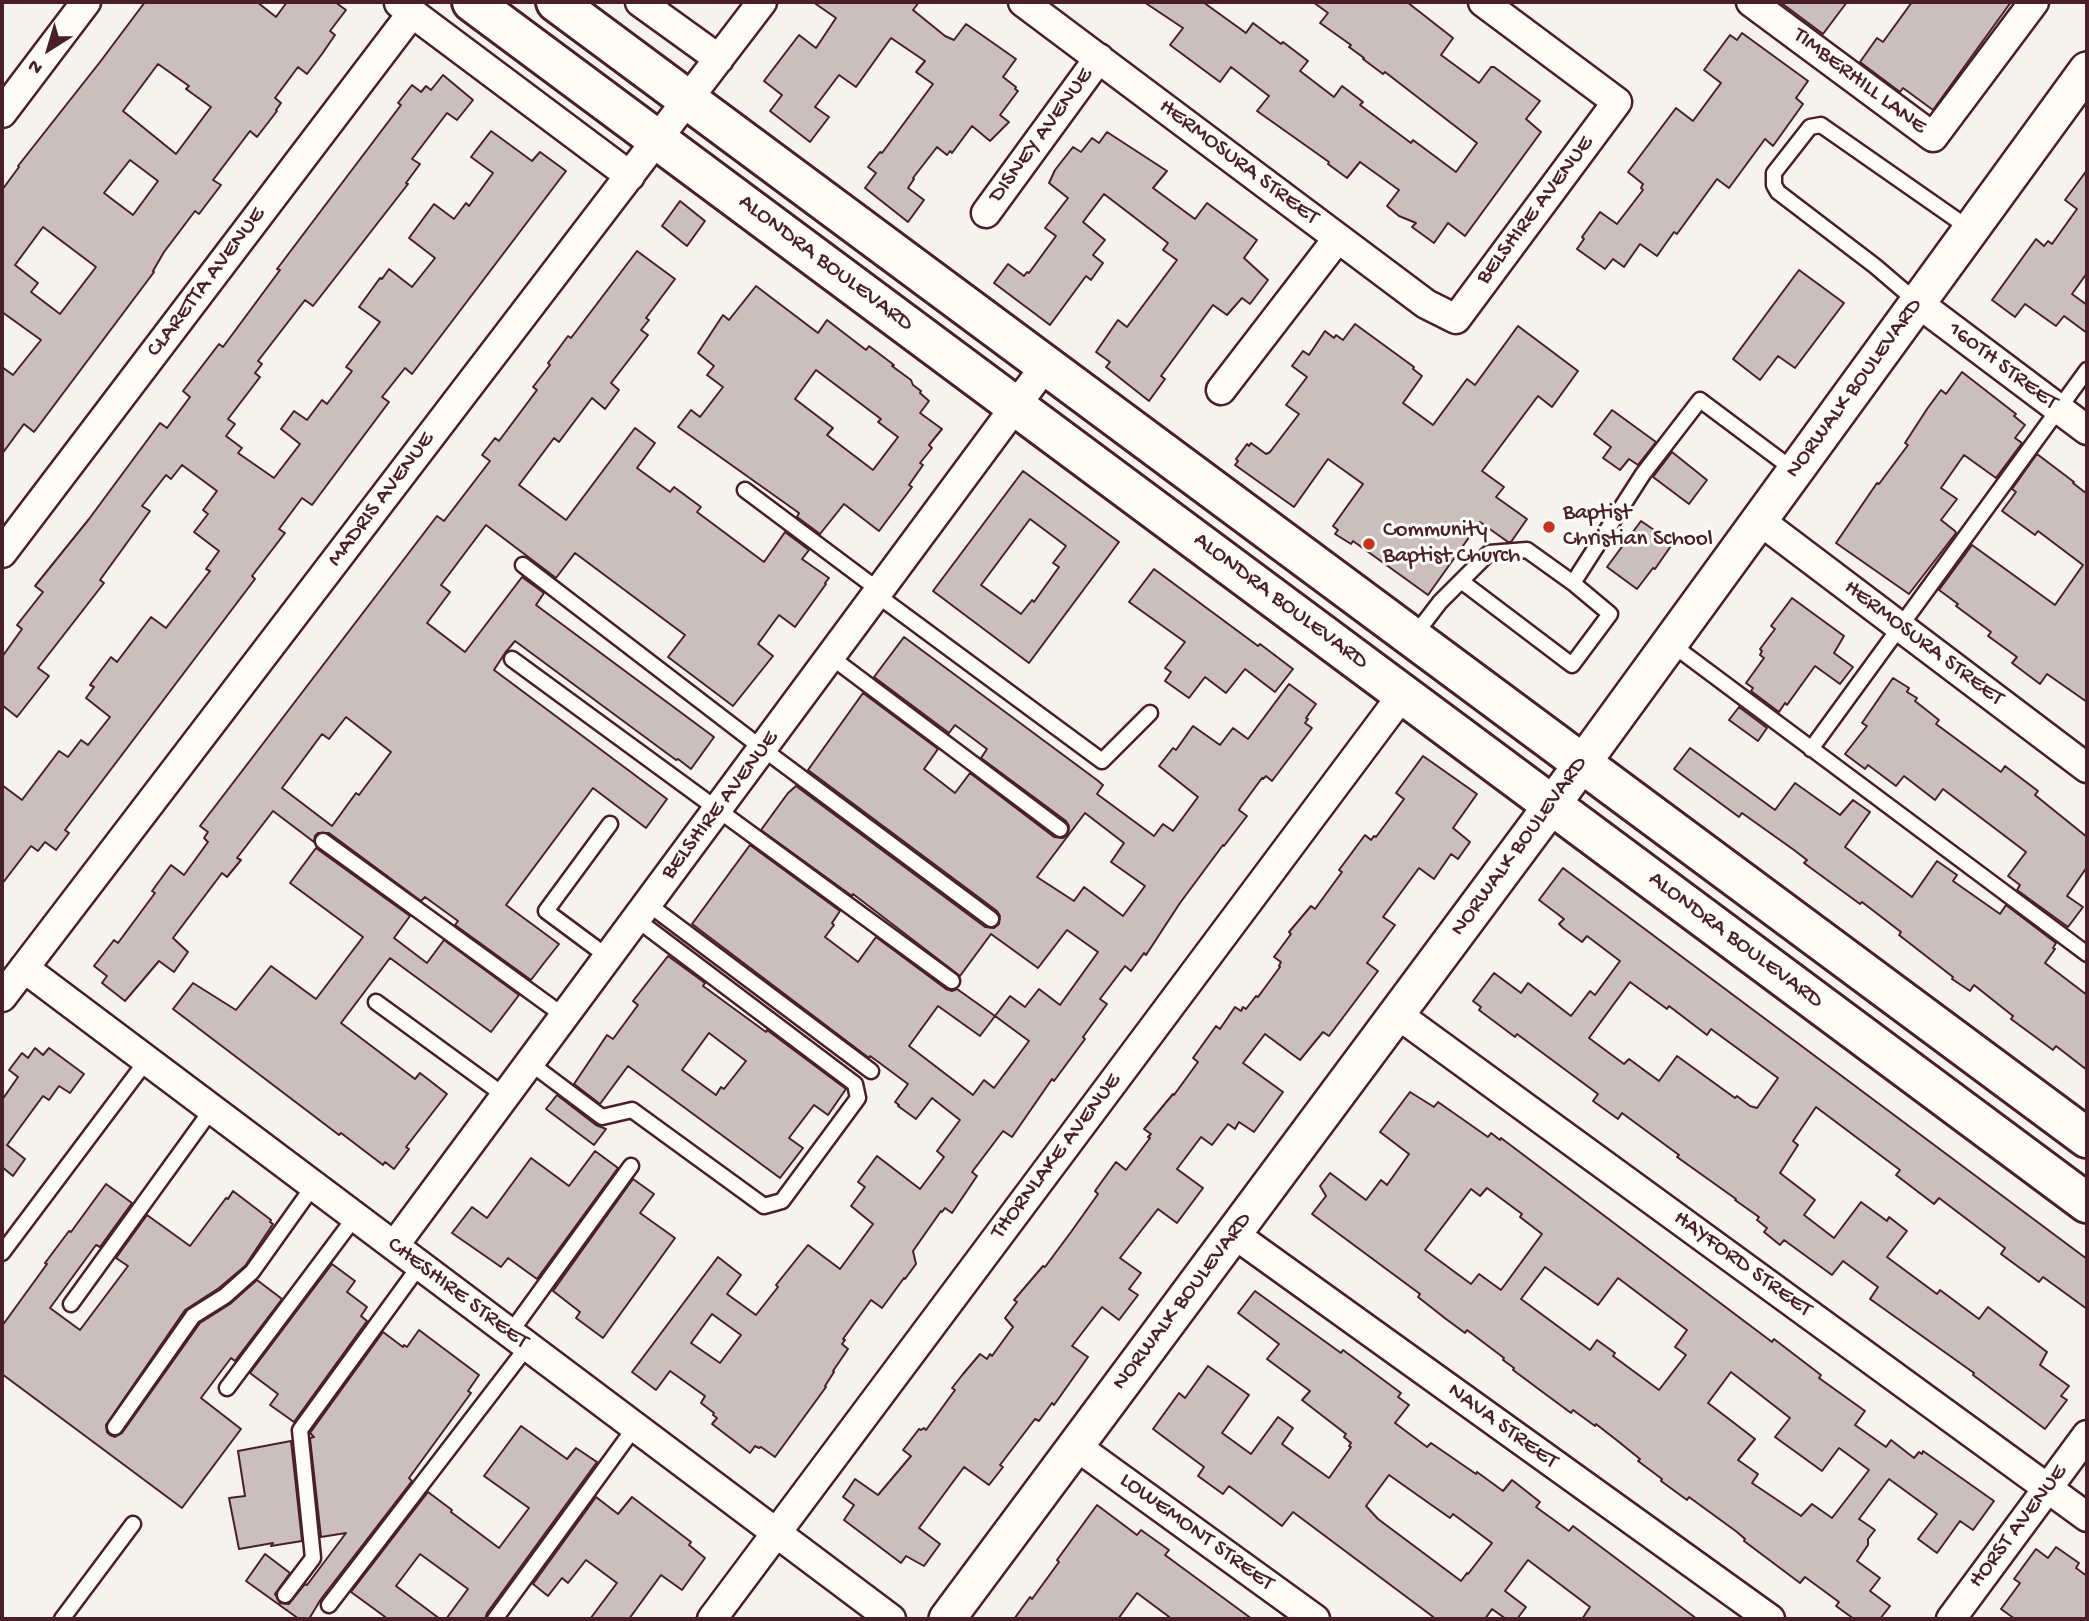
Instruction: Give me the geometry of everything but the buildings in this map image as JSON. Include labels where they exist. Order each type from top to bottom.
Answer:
[{"type":"main road","name":"ALONDRA BOULEVARD","points":[[472,2],[2087,1203]]},
{"type":"main road","points":[[556,2],[2087,1138]]},
{"type":"street","points":[[2,113],[86,2]]},
{"type":"street","points":[[640,2],[719,59]]},
{"type":"street","name":"MADRIS AVENUE","points":[[2,997],[762,2]]},
{"type":"street","name":"HERMOSURA STREET","points":[[1023,2],[1426,304],[1456,319]]},
{"type":"street","name":"BELSHIRE AVENUE","points":[[1456,319],[1617,102],[1483,2]]},
{"type":"street","name":"TIMBERHILL LANE","points":[[1751,2],[1933,137],[2034,2]]},
{"type":"street","points":[[405,7],[630,176]]},
{"type":"street","name":"CLARETTA AVENUE","points":[[2,553],[405,7]]},
{"type":"street","name":"DISNEY AVENUE","points":[[986,213],[1099,58]]},
{"type":"street","name":"NORWALK BOULEVARD","points":[[947,1619],[1552,805],[1971,230],[2085,79]]},
{"type":"street","points":[[1221,390],[1338,238]]},
{"type":"street","name":"160TH STREET","points":[[1918,303],[2087,430]]},
{"type":"street","name":"BELSHIRE AVENUE","points":[[394,1246],[1046,365]]},
{"type":"street","name":"HERMOSURA STREET","points":[[1759,520],[2087,768]]},
{"type":"street","name":"THORNLAKE AVENUE","points":[[712,1619],[1403,694]]},
{"type":"street","name":"CHESHIRE STREET","points":[[24,968],[891,1619]]},
{"type":"street","name":"HAYFORD STREET","points":[[1397,1014],[2087,1517]]},
{"type":"street","name":"NAVA STREET","points":[[1234,1234],[1770,1619]]},
{"type":"street","name":"HORST AVENUE","points":[[1951,1619],[2087,1434]]},
{"type":"street","name":"LOWEMONT STREET","points":[[1076,1446],[1315,1619]]},
{"type":"lane","points":[[1918,303],[1875,266],[1778,192],[1774,185],[1774,173],[1811,127],[1821,125],[1971,230]]},
{"type":"lane","points":[[1811,748],[2087,370]]},
{"type":"lane","points":[[1573,583],[1643,474],[1700,400],[1795,471]]},
{"type":"lane","points":[[745,490],[1102,761],[1150,713]]},
{"type":"lane","points":[[1413,638],[1440,602],[1461,581],[1489,553],[1527,550],[1610,614],[1572,665],[1461,581]]},
{"type":"lane","points":[[523,565],[991,919]]},
{"type":"lane","points":[[1670,643],[2087,954]]},
{"type":"lane","points":[[831,657],[1060,829]]},
{"type":"lane","points":[[512,659],[952,981]]},
{"type":"lane","points":[[608,957],[546,911],[610,824]]},
{"type":"lane","points":[[323,841],[564,1016]]},
{"type":"lane","points":[[530,1063],[602,1117],[632,1110],[764,1206],[782,1201],[858,1098],[855,1084],[642,911]]},
{"type":"lane","points":[[642,911],[871,1071]]},
{"type":"lane","points":[[376,1002],[505,1096]]},
{"type":"lane","points":[[2,1253],[147,1060]]},
{"type":"lane","points":[[71,1304],[212,1109]]},
{"type":"lane","points":[[329,1605],[518,1340],[631,1166]]},
{"type":"lane","points":[[115,1427],[193,1316],[225,1296],[252,1272],[314,1185]]},
{"type":"lane","points":[[227,1388],[355,1217]]},
{"type":"lane","points":[[285,1595],[313,1558],[300,1430],[420,1265]]},
{"type":"lane","points":[[495,1619],[635,1427]]},
{"type":"lane","points":[[62,1619],[133,1524]]},
{"type":"place","name":"Baptist Christian School","points":[[1549,527]]},
{"type":"place","name":"Community Baptist Church","points":[[1369,544]]}]
